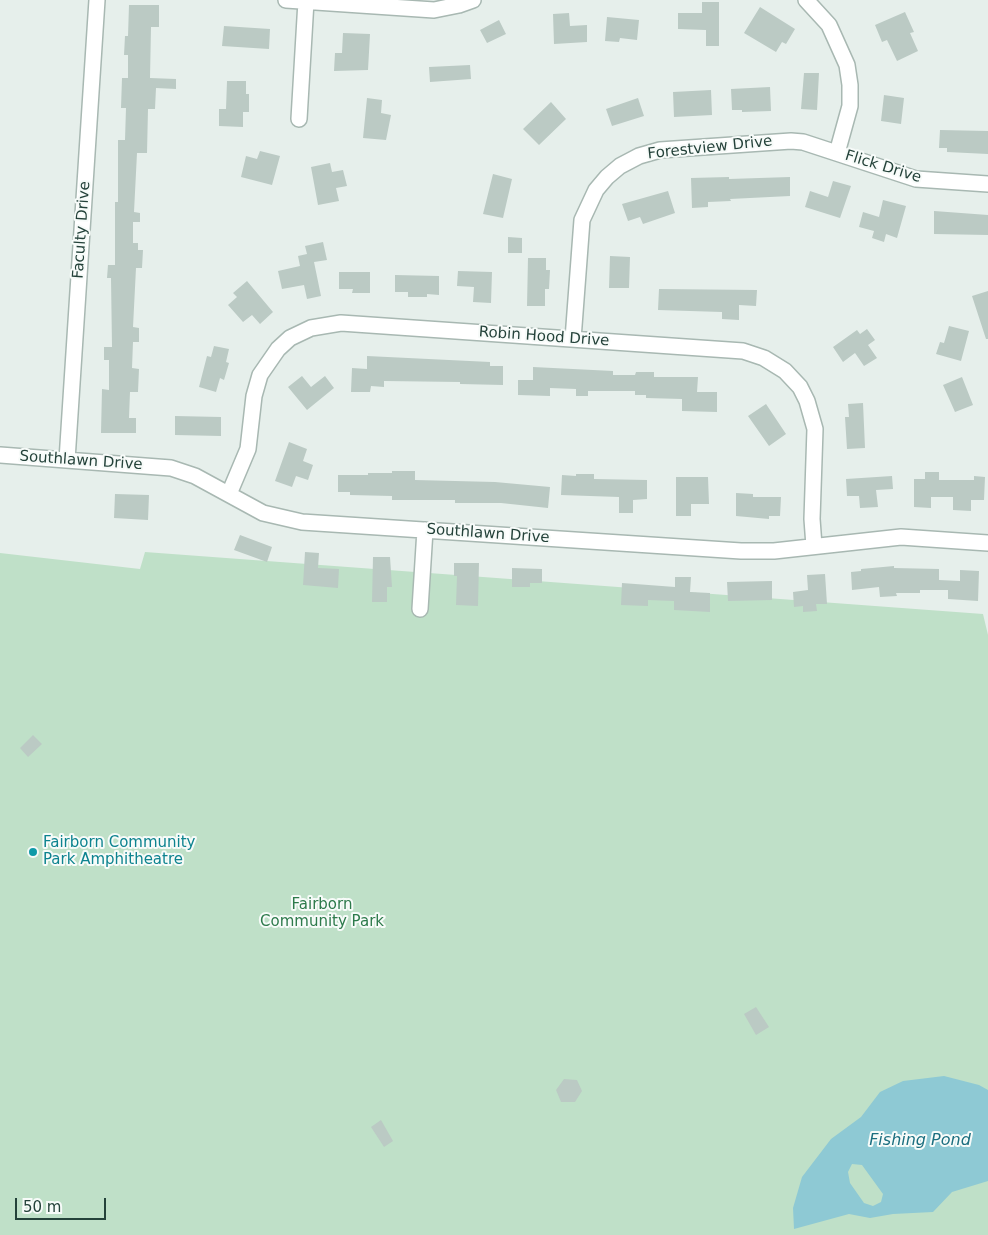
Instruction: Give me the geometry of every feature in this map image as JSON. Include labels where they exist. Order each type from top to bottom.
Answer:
[{"type":"street","name":"Faculty Drive","points":[[66,460],[97,0]]},
{"type":"street","points":[[286,0],[434,10],[473,0]]},
{"type":"street","points":[[806,0],[821,15],[834,34],[847,65],[850,85],[850,106],[837,153]]},
{"type":"street","points":[[299,119],[306,1]]},
{"type":"street","name":"Forestview Drive","points":[[573,339],[582,220],[596,190],[620,166],[639,156],[660,150],[779,141],[803,142],[837,153]]},
{"type":"street","name":"Flick Drive","points":[[837,153],[916,179],[988,184]]},
{"type":"street","name":"Robin Hood Drive","points":[[229,494],[248,449],[254,396],[260,375],[278,349],[302,332],[330,324],[341,323],[743,352],[764,358],[785,371],[800,387],[807,401],[815,429],[812,484],[814,546]]},
{"type":"street","name":"Southlawn Drive","points":[[0,455],[171,468],[195,476],[263,513],[289,520],[741,552],[901,537],[988,543]]},
{"type":"street","points":[[420,609],[425,530]]},
{"type":"green space","name":"Fairborn Community Park","points":[[145,552],[983,614],[988,635],[988,1235],[0,1235],[0,553],[140,569]]},
{"type":"water","name":"Fishing Pond","points":[[944,1076],[979,1085],[988,1090],[988,1181],[952,1192],[933,1212],[893,1214],[870,1218],[849,1214],[794,1229],[793,1208],[802,1177],[831,1139],[861,1117],[880,1092],[903,1081]],"holes":[[[852,1164],[862,1165],[883,1194],[881,1202],[873,1206],[864,1203],[850,1183],[848,1172]]]},
{"type":"building","points":[[702,2],[719,2],[719,46],[706,46],[706,30],[678,29],[678,13],[702,13]]},
{"type":"building","points":[[129,5],[159,5],[159,27],[151,27],[150,78],[176,79],[176,89],[156,88],[155,109],[148,109],[147,153],[137,153],[134,212],[140,213],[140,222],[133,222],[133,243],[138,243],[138,250],[143,250],[142,268],[136,268],[133,327],[139,328],[139,342],[133,342],[132,368],[139,369],[138,392],[130,392],[129,418],[136,418],[136,433],[101,433],[102,389],[109,390],[109,360],[104,360],[104,347],[112,347],[111,278],[107,278],[108,265],[115,265],[115,202],[118,202],[118,140],[125,140],[126,108],[121,108],[122,78],[128,78],[128,55],[124,55],[125,36],[128,36]]},
{"type":"building","points":[[760,7],[795,29],[786,44],[782,42],[776,52],[744,33]]},
{"type":"building","points":[[905,12],[914,32],[910,33],[918,51],[897,61],[887,40],[882,42],[875,25]]},
{"type":"building","points":[[569,13],[570,26],[587,25],[587,42],[554,44],[553,14]]},
{"type":"building","points":[[607,17],[639,20],[637,40],[620,38],[619,42],[605,41]]},
{"type":"building","points":[[499,20],[506,34],[487,43],[480,30]]},
{"type":"building","points":[[224,26],[270,29],[269,49],[222,46]]},
{"type":"building","points":[[343,33],[370,34],[368,70],[334,71],[335,53],[342,53]]},
{"type":"building","points":[[470,65],[471,79],[430,82],[429,67]]},
{"type":"building","points":[[804,73],[819,73],[817,110],[801,109]]},
{"type":"building","points":[[227,81],[246,81],[246,94],[249,94],[249,112],[243,112],[243,127],[219,126],[219,109],[226,109]]},
{"type":"building","points":[[770,87],[771,111],[742,112],[742,110],[732,110],[731,89]]},
{"type":"building","points":[[711,90],[712,115],[674,117],[673,92]]},
{"type":"building","points":[[884,95],[904,98],[901,124],[881,121]]},
{"type":"building","points":[[367,98],[382,100],[381,113],[391,115],[386,140],[363,138]]},
{"type":"building","points":[[638,98],[644,116],[612,126],[606,109]]},
{"type":"building","points":[[551,102],[566,119],[539,145],[523,129]]},
{"type":"building","points":[[940,130],[988,131],[988,154],[947,152],[947,148],[939,148]]},
{"type":"building","points":[[260,151],[280,156],[272,185],[241,177],[246,156],[257,159]]},
{"type":"building","points":[[330,163],[332,172],[343,170],[347,186],[336,188],[339,201],[318,205],[311,167]]},
{"type":"building","points":[[493,174],[512,179],[503,218],[483,214]]},
{"type":"building","points":[[729,177],[729,179],[790,177],[790,196],[730,199],[731,201],[708,202],[708,207],[692,208],[691,178]]},
{"type":"building","points":[[833,181],[851,186],[840,218],[805,207],[810,191],[828,197]]},
{"type":"building","points":[[668,191],[675,213],[643,224],[640,217],[628,221],[622,204]]},
{"type":"building","points":[[883,200],[906,206],[897,238],[886,234],[884,242],[872,238],[874,231],[859,227],[863,212],[879,217]]},
{"type":"building","points":[[934,211],[988,215],[988,235],[934,234]]},
{"type":"building","points":[[508,237],[522,238],[522,253],[508,253]]},
{"type":"building","points":[[323,242],[327,260],[314,262],[321,296],[307,299],[304,285],[282,289],[278,271],[300,266],[298,256],[307,254],[305,246]]},
{"type":"building","points":[[610,256],[630,257],[629,288],[609,288]]},
{"type":"building","points":[[528,258],[546,258],[546,270],[550,270],[549,289],[545,289],[545,306],[527,306]]},
{"type":"building","points":[[458,271],[492,272],[491,303],[473,302],[474,287],[457,286]]},
{"type":"building","points":[[339,272],[370,272],[370,293],[352,293],[353,289],[339,289]]},
{"type":"building","points":[[395,275],[439,276],[439,295],[427,294],[427,297],[408,297],[408,292],[395,292]]},
{"type":"building","points":[[247,281],[273,312],[260,324],[252,315],[243,322],[228,305],[237,297],[233,293]]},
{"type":"building","points":[[659,289],[757,290],[756,306],[739,305],[739,320],[722,319],[722,312],[658,310]]},
{"type":"building","points":[[988,291],[988,339],[986,339],[972,296]]},
{"type":"building","points":[[949,326],[969,331],[961,361],[936,354],[940,342],[944,343]]},
{"type":"building","points":[[867,329],[875,340],[868,345],[877,358],[864,366],[855,353],[843,362],[833,347],[857,330],[860,334]]},
{"type":"building","points":[[214,346],[229,349],[226,362],[229,363],[224,380],[220,378],[216,392],[199,387],[207,356],[211,357]]},
{"type":"building","points":[[367,356],[490,362],[490,366],[503,366],[503,385],[460,384],[460,382],[384,381],[384,387],[371,386],[370,392],[351,392],[352,368],[367,369]]},
{"type":"building","points":[[533,367],[613,371],[613,375],[635,375],[636,372],[654,372],[654,377],[698,377],[697,392],[717,392],[717,412],[682,411],[682,399],[646,398],[646,395],[635,395],[635,391],[588,391],[588,396],[576,396],[576,389],[550,388],[550,396],[518,395],[518,380],[533,380]]},
{"type":"building","points":[[302,376],[311,387],[325,376],[334,388],[307,410],[288,387]]},
{"type":"building","points":[[962,377],[973,405],[955,412],[943,385]]},
{"type":"building","points":[[863,403],[865,448],[847,449],[845,417],[849,417],[848,404]]},
{"type":"building","points":[[766,404],[786,434],[769,446],[748,416]]},
{"type":"building","points":[[175,416],[221,417],[221,436],[175,435]]},
{"type":"building","points":[[289,442],[307,449],[303,461],[313,465],[308,480],[296,476],[292,487],[275,481]]},
{"type":"building","points":[[392,471],[415,471],[415,480],[495,482],[550,487],[548,508],[501,503],[455,503],[455,500],[392,500],[392,496],[350,495],[350,492],[338,492],[338,475],[368,475],[368,473],[392,473]]},
{"type":"building","points":[[925,472],[939,472],[939,480],[974,480],[974,476],[985,477],[984,500],[971,500],[971,511],[953,510],[953,497],[931,497],[931,508],[914,507],[914,479],[925,479]]},
{"type":"building","points":[[576,474],[594,474],[594,479],[647,480],[647,499],[633,500],[633,513],[619,513],[619,497],[561,495],[562,475],[576,476]]},
{"type":"building","points":[[892,476],[893,489],[876,490],[878,507],[860,508],[859,496],[847,496],[846,479]]},
{"type":"building","points":[[676,477],[708,477],[709,504],[691,504],[691,516],[676,516]]},
{"type":"building","points":[[736,493],[753,494],[753,497],[781,497],[780,516],[769,516],[769,519],[736,516]]},
{"type":"building","points":[[115,494],[149,495],[148,520],[114,518]]},
{"type":"building","points":[[240,535],[272,547],[267,562],[234,550]]},
{"type":"building","points":[[305,552],[319,553],[318,568],[339,569],[338,588],[303,585]]},
{"type":"building","points":[[373,557],[390,557],[392,587],[387,587],[387,602],[372,602]]},
{"type":"building","points":[[454,563],[479,563],[478,606],[456,605],[457,576],[454,576]]},
{"type":"building","points":[[894,566],[894,568],[939,569],[939,580],[960,581],[960,570],[979,571],[978,601],[948,599],[948,590],[920,590],[920,593],[896,593],[897,596],[880,597],[879,587],[852,590],[851,572],[861,571],[861,569]]},
{"type":"building","points":[[512,568],[542,569],[542,583],[530,583],[530,587],[512,587]]},
{"type":"building","points":[[825,574],[827,604],[816,604],[817,611],[803,612],[803,606],[794,607],[793,592],[808,590],[807,575]]},
{"type":"building","points":[[675,577],[691,577],[690,592],[710,593],[710,612],[674,610],[674,601],[648,600],[648,606],[621,605],[622,583],[675,587]]},
{"type":"building","points":[[772,581],[772,600],[728,601],[727,582]]},
{"type":"building","points":[[33,735],[42,744],[28,757],[20,748]]},
{"type":"building","points":[[756,1007],[769,1027],[756,1035],[744,1014]]},
{"type":"building","points":[[564,1079],[577,1080],[582,1091],[575,1102],[561,1102],[556,1090]]},
{"type":"building","points":[[381,1120],[393,1141],[384,1147],[371,1127]]},
{"type":"place","name":"Fairborn Community Park Amphitheatre","points":[[33,852]]}]
